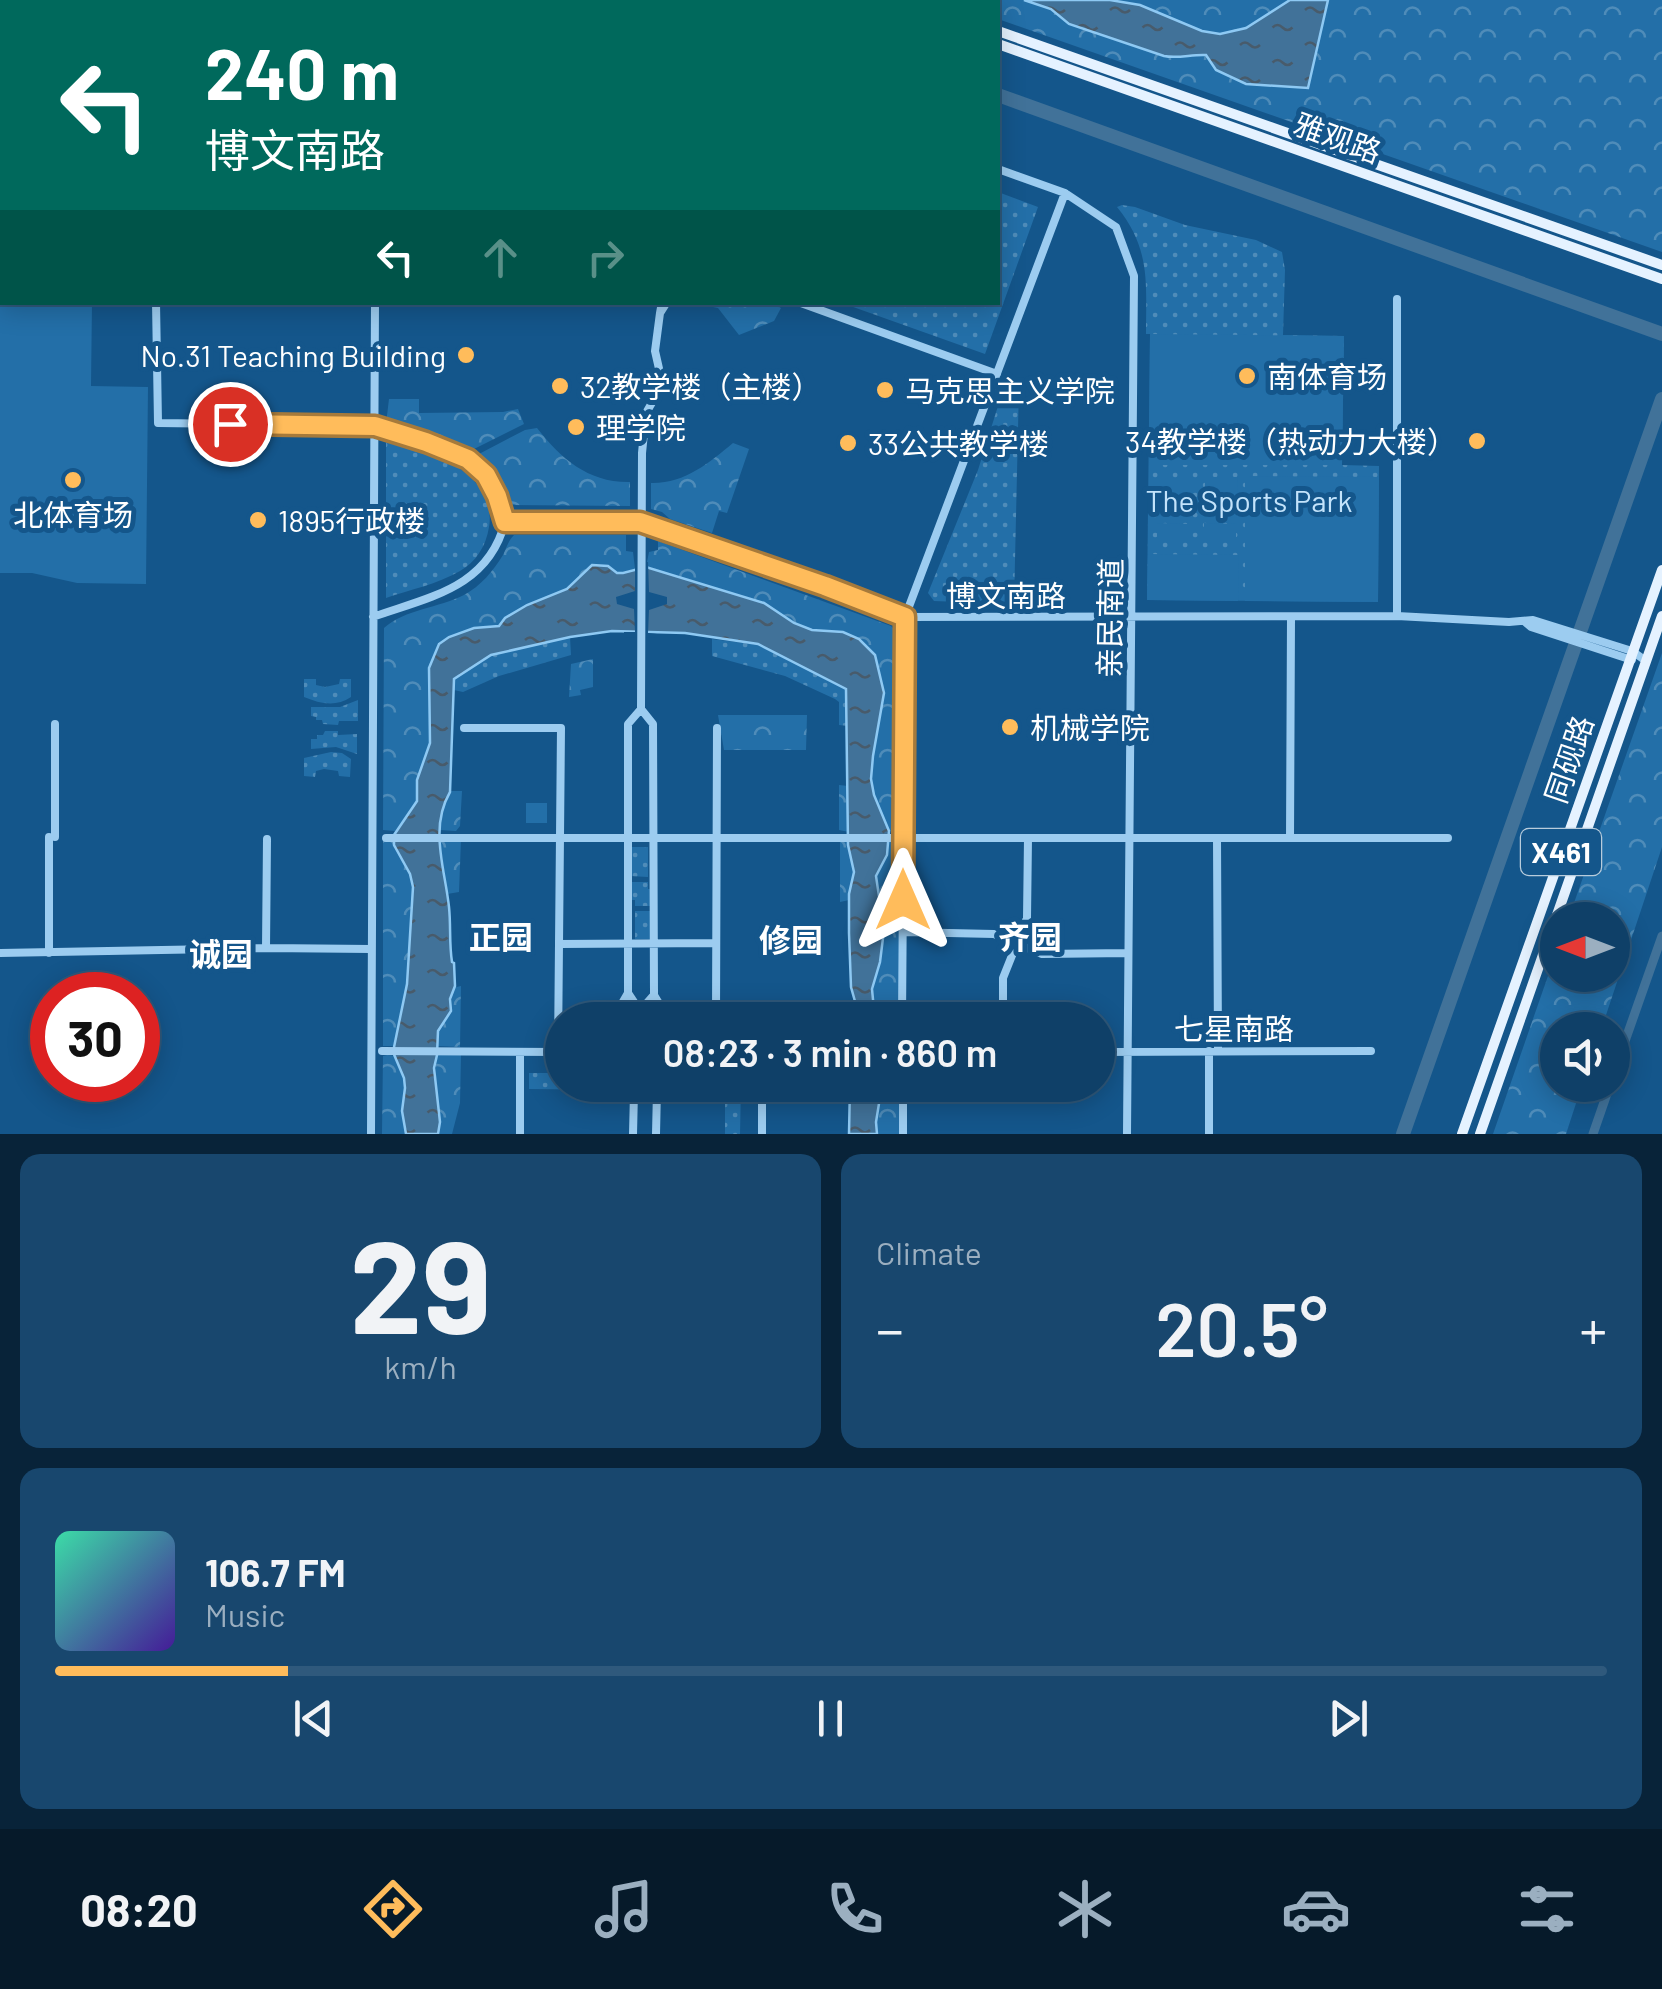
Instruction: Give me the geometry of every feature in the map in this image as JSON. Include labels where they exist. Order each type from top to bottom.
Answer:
[{"type":"main road","name":"雅观路","points":[[1000,31],[1662,265]]},
{"type":"main road","name":"雅观路","points":[[1000,45],[1662,279]]},
{"type":"main road","name":"同砚路","points":[[1462,1134],[1662,570]]},
{"type":"main road","name":"同砚路","points":[[1480,1134],[1662,616]]},
{"type":"street","name":"亲民南道","points":[[1000,171],[1066,193],[1116,227],[1134,276],[1127,1134]]},
{"type":"street","points":[[902,1002],[905,617],[1066,193]]},
{"type":"street","points":[[1397,298],[1397,616]]},
{"type":"street","points":[[156,305],[158,423],[375,426],[468,459],[486,475],[505,522],[493,554],[463,584],[373,617]]},
{"type":"street","points":[[371,1134],[374,305]]},
{"type":"street","points":[[658,1002],[654,995],[653,724],[641,709],[640,522],[646,413],[656,394],[660,373],[655,351],[663,305]]},
{"type":"street","points":[[806,305],[997,374]]},
{"type":"street","name":"博文南路","points":[[505,522],[640,522],[905,617],[1397,616],[1532,620],[1646,661]]},
{"type":"street","points":[[1290,838],[1291,617]]},
{"type":"street","points":[[623,1002],[628,993],[628,724],[641,709]]},
{"type":"street","points":[[49,953],[54,724]]},
{"type":"street","points":[[464,728],[561,728],[560,1002]]},
{"type":"street","points":[[716,1002],[717,728]]},
{"type":"street","points":[[386,838],[1448,838]]},
{"type":"street","points":[[1003,1002],[1003,978],[1028,918],[1028,838]]},
{"type":"street","points":[[1209,1134],[1218,838]]},
{"type":"street","points":[[266,948],[267,839]]},
{"type":"street","points":[[903,932],[994,934],[1042,954],[1128,953]]},
{"type":"street","points":[[559,944],[716,943]]},
{"type":"street","points":[[0,953],[371,949]]},
{"type":"street","points":[[628,993],[633,1002]]},
{"type":"street","points":[[649,1002],[654,995]]},
{"type":"street","points":[[382,1051],[545,1052]]},
{"type":"street","name":"七星南路","points":[[1115,1051],[1372,1051]]},
{"type":"street","points":[[520,1052],[520,1134]]},
{"type":"street","points":[[633,1134],[634,1102]]},
{"type":"street","points":[[656,1134],[657,1102]]},
{"type":"street","points":[[762,1102],[762,1134]]},
{"type":"street","points":[[902,1102],[903,1134]]},
{"type":"green space","points":[[1000,0],[1662,0],[1662,252],[1000,20]]},
{"type":"green space","points":[[1000,193],[1038,207],[985,354],[848,305],[1000,305]]},
{"type":"green space","name":"The Sports Park","points":[[1122,205],[1185,225],[1256,240],[1282,252],[1283,335],[1344,336],[1342,465],[1379,466],[1378,602],[1147,600],[1150,334],[1146,334],[1146,282],[1141,252],[1117,207]]},
{"type":"green space","name":"北体育场","points":[[0,305],[92,305],[91,386],[148,387],[146,584],[77,583],[32,573],[0,573]]},
{"type":"green space","points":[[704,305],[781,308],[774,321],[739,335],[718,308]]},
{"type":"green space","name":"南体育场","points":[[1150,334],[1344,336],[1342,465],[1149,465]]},
{"type":"green space","points":[[1019,385],[1014,604],[934,601],[928,593],[978,470],[1003,390]]},
{"type":"green space","points":[[389,399],[419,399],[419,413],[518,409],[524,424],[470,451],[386,424]]},
{"type":"green space","points":[[537,428],[556,450],[589,474],[630,482],[630,506],[511,505],[493,468],[479,454],[525,430]]},
{"type":"green space","points":[[386,442],[442,460],[467,474],[485,497],[490,519],[483,547],[466,567],[442,580],[386,598]]},
{"type":"green space","points":[[733,443],[749,449],[727,513],[719,511],[712,533],[651,509],[651,483],[685,476]]},
{"type":"green space","points":[[1245,476],[1379,477],[1378,602],[1245,601]]},
{"type":"green space","points":[[1205,477],[1238,477],[1237,495],[1205,494]]},
{"type":"green space","points":[[1157,479],[1189,479],[1189,496],[1157,496]]},
{"type":"green space","points":[[1204,500],[1237,501],[1237,518],[1204,517]]},
{"type":"green space","points":[[1157,501],[1190,501],[1190,518],[1157,518]]},
{"type":"green space","points":[[1157,523],[1190,524],[1190,541],[1157,541]]},
{"type":"green space","points":[[1204,523],[1236,524],[1236,541],[1204,541]]},
{"type":"green space","points":[[514,535],[626,535],[626,551],[633,552],[635,569],[618,573],[608,566],[592,565],[567,589],[527,605],[499,626],[474,628],[449,637],[429,668],[430,743],[417,780],[417,801],[395,831],[383,830],[384,628],[470,591],[491,572]]},
{"type":"green space","points":[[658,541],[891,626],[898,633],[899,831],[889,831],[871,781],[884,693],[843,632],[812,630],[764,603],[646,567],[649,552],[658,550]]},
{"type":"green space","points":[[1148,554],[1239,555],[1238,601],[1147,600]]},
{"type":"green space","points":[[570,637],[571,655],[499,676],[463,692],[454,690],[454,679],[491,655]]},
{"type":"green space","points":[[712,639],[759,645],[846,689],[848,726],[839,725],[839,702],[835,699],[785,676],[712,656]]},
{"type":"green space","points":[[1662,653],[1662,847],[1630,943],[1630,902],[1574,902]]},
{"type":"green space","points":[[593,659],[593,687],[569,697],[571,664]]},
{"type":"green space","points":[[304,679],[316,679],[316,685],[325,687],[339,684],[340,679],[351,679],[351,697],[322,703],[304,697]]},
{"type":"green space","points":[[358,700],[358,721],[323,724],[311,716],[311,707],[340,707]]},
{"type":"green space","points":[[718,715],[807,715],[806,750],[724,750]]},
{"type":"green space","points":[[325,731],[357,734],[357,754],[336,747],[311,749],[311,739]]},
{"type":"green space","points":[[331,752],[351,759],[350,777],[324,769],[316,771],[315,777],[304,776],[304,758]]},
{"type":"green space","points":[[839,785],[848,786],[849,832],[839,830]]},
{"type":"green space","points":[[450,791],[462,791],[460,826],[456,831],[440,830],[444,802]]},
{"type":"green space","points":[[526,803],[547,803],[547,823],[526,823]]},
{"type":"green space","points":[[440,839],[461,839],[459,892],[447,894]]},
{"type":"green space","points":[[383,840],[394,840],[413,887],[407,984],[393,1046],[383,1046]]},
{"type":"green space","points":[[889,840],[900,840],[900,1002],[873,1002],[872,989],[884,930],[876,876],[887,855]]},
{"type":"green space","points":[[840,841],[848,842],[854,872],[849,900],[840,902]]},
{"type":"green space","points":[[630,847],[648,847],[648,877],[630,876]]},
{"type":"green space","points":[[630,882],[648,882],[648,889],[652,889],[651,906],[635,906],[635,900],[630,900]]},
{"type":"green space","points":[[635,911],[651,911],[651,939],[635,939]]},
{"type":"green space","points":[[461,986],[460,1047],[437,1046],[438,1031],[451,1011],[452,988]]},
{"type":"green space","points":[[1542,992],[1614,992],[1607,1012],[1540,1012],[1540,1102],[1576,1102],[1566,1134],[1493,1134]]},
{"type":"green space","points":[[437,1055],[461,1055],[460,1103],[452,1134],[438,1134]]},
{"type":"green space","points":[[383,1056],[394,1056],[404,1078],[402,1111],[407,1134],[382,1134]]},
{"type":"green space","points":[[529,1073],[545,1073],[545,1089],[529,1089]]},
{"type":"green space","points":[[725,1102],[741,1102],[740,1134],[725,1134]]},
{"type":"green space","points":[[879,1102],[899,1102],[899,1134],[877,1134]]},
{"type":"water","points":[[1024,0],[1110,0],[1140,5],[1202,31],[1220,34],[1246,28],[1290,0],[1328,0],[1308,88],[1246,84],[1216,70],[1206,55],[1164,56],[1069,24],[1051,9]]},
{"type":"water","points":[[592,565],[608,566],[617,573],[646,567],[764,603],[812,630],[843,632],[859,639],[875,655],[884,693],[871,779],[889,831],[887,855],[876,876],[884,930],[872,989],[873,1002],[855,1002],[851,987],[849,894],[854,872],[848,845],[846,689],[758,644],[685,633],[612,631],[491,655],[454,679],[450,792],[439,834],[455,986],[451,1011],[438,1031],[434,1068],[438,1134],[406,1134],[402,1111],[404,1078],[393,1052],[407,984],[413,887],[394,845],[394,835],[417,801],[417,780],[430,743],[429,668],[439,644],[449,637],[474,628],[499,626],[527,605],[567,589]]},
{"type":"water","points":[[850,1102],[879,1102],[877,1134],[849,1134]]},
{"type":"pier","points":[[648,562],[649,592],[667,597],[667,604],[649,610],[648,633],[657,634],[657,638],[624,637],[624,632],[635,632],[634,609],[617,604],[616,597],[635,591],[635,564]]},
{"type":"waterway","points":[[1000,96],[1662,334]]},
{"type":"waterway","points":[[1403,1134],[1662,399]]},
{"type":"waterway","points":[[1630,1027],[1662,936]]},
{"type":"waterway","points":[[1593,1134],[1604,1102]]},
{"type":"place","name":"No.31 Teaching Building","points":[[466,355]]},
{"type":"place","name":"南体育场","points":[[1247,376]]},
{"type":"place","name":"32教学楼（主楼）","points":[[560,386]]},
{"type":"place","name":"马克思主义学院","points":[[885,390]]},
{"type":"place","name":"理学院","points":[[576,427]]},
{"type":"place","name":"34教学楼（热动力大楼）","points":[[1477,441]]},
{"type":"place","name":"33公共教学楼","points":[[848,443]]},
{"type":"place","name":"北体育场","points":[[73,480]]},
{"type":"place","name":"1895行政楼","points":[[258,520]]},
{"type":"place","name":"机械学院","points":[[1010,727]]},
{"type":"district","name":"正园","points":[[501,936]]},
{"type":"district","name":"齐园","points":[[1030,936]]},
{"type":"district","name":"修园","points":[[791,939]]},
{"type":"district","name":"诚园","points":[[221,953]]},
{"type":"route","points":[[230,424],[375,426],[468,459],[486,475],[505,522],[640,522],[905,617],[903,900]]}]
